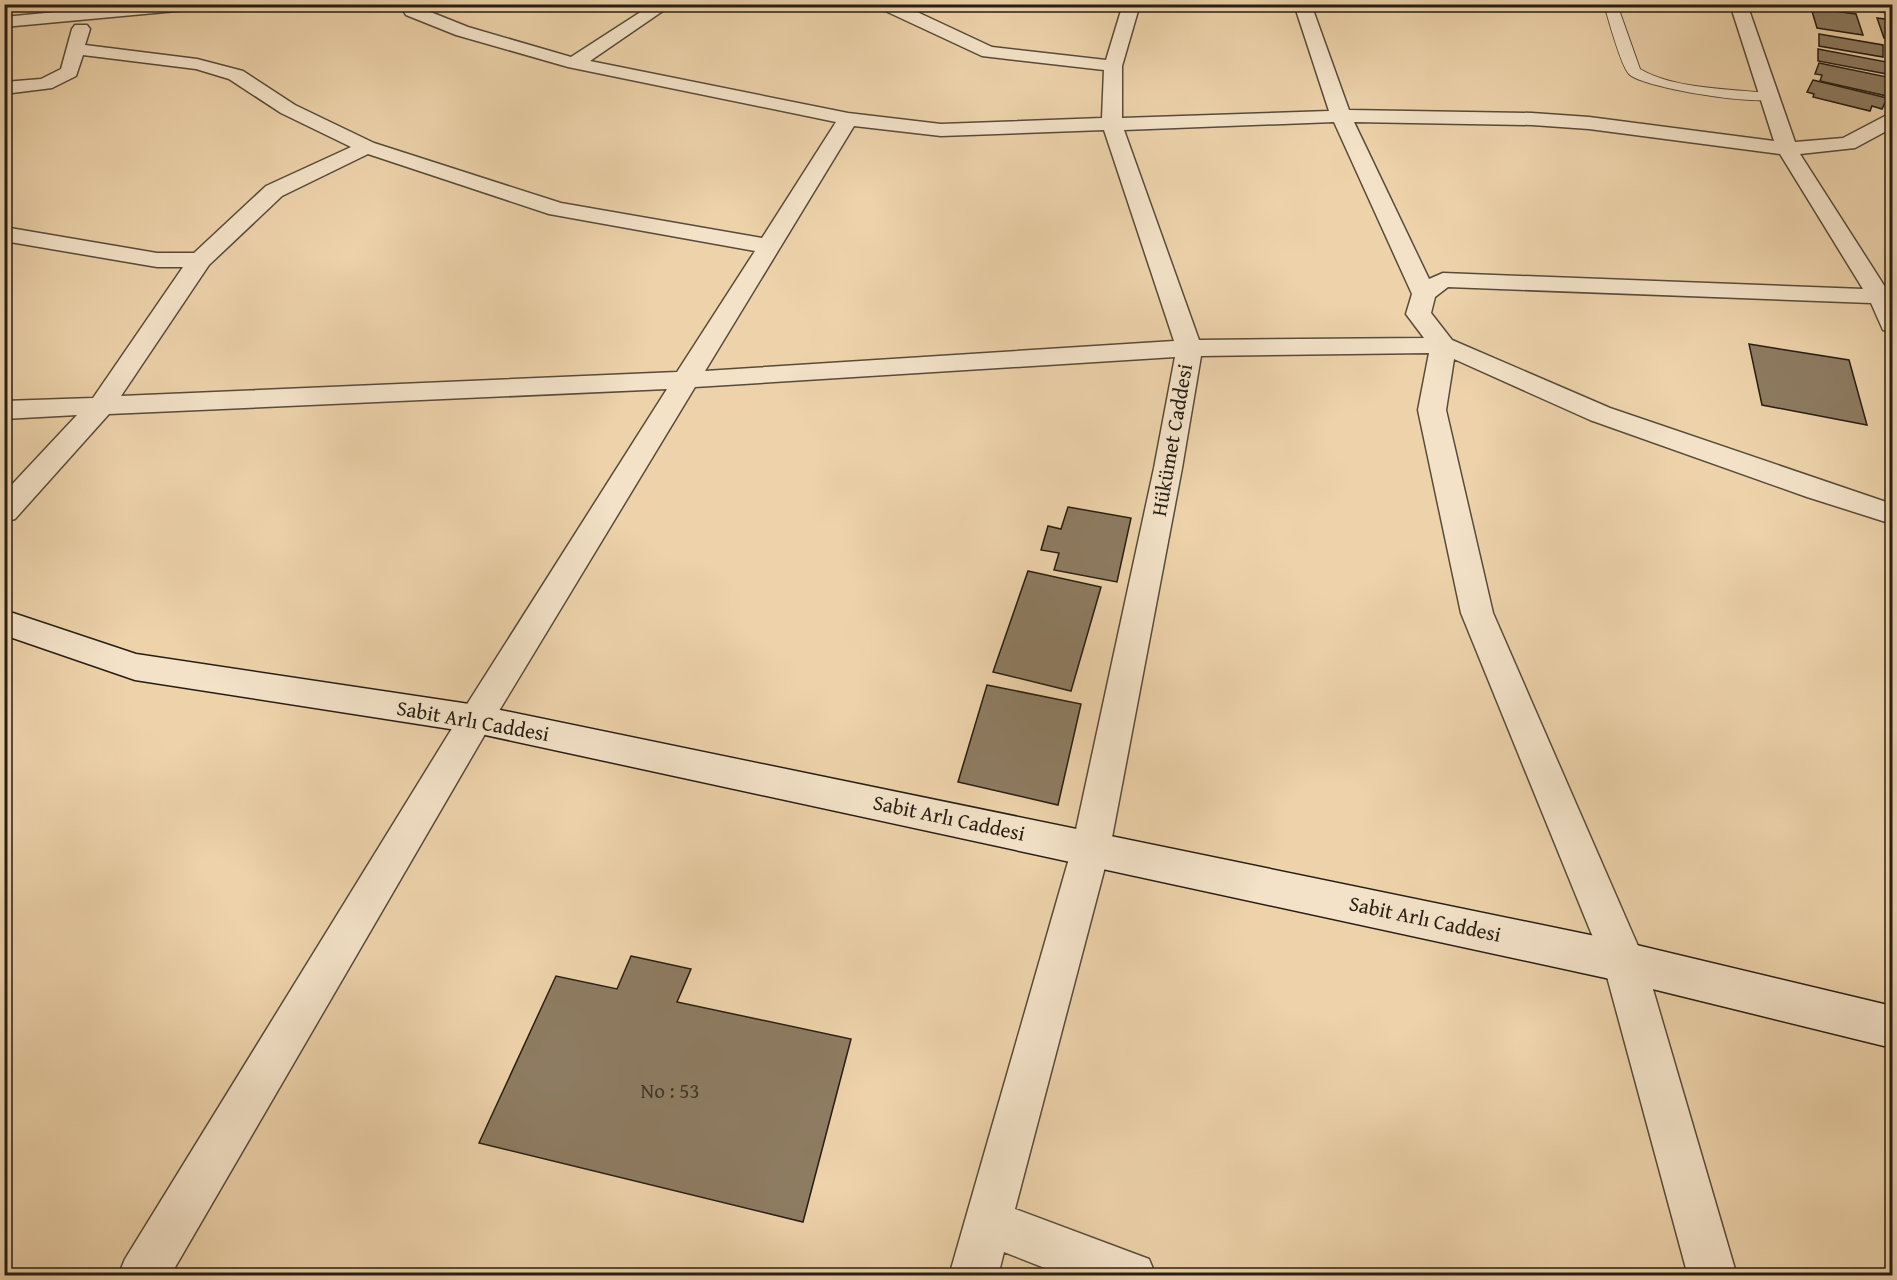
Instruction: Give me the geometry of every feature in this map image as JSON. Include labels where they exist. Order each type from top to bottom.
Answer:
[{"type":"street","points":[[4,22],[91,10],[198,4]]},
{"type":"street","points":[[406,4],[412,11],[462,31],[574,63],[848,119],[940,130],[1341,116],[1532,119],[1589,123],[1787,149],[1848,144],[1893,120]]},
{"type":"street","points":[[574,63],[665,4]]},
{"type":"street","points":[[885,4],[988,52],[1113,66]]},
{"type":"street","name":"Hükümet Caddesi","points":[[973,1275],[1092,848],[1168,468],[1189,348],[1112,123],[1113,66],[1132,4]]},
{"type":"street","points":[[1302,4],[1341,116],[1424,294]]},
{"type":"street","points":[[1738,4],[1787,149],[1886,297],[1893,325]]},
{"type":"street","points":[[1867,4],[1893,8]]},
{"type":"street","points":[[4,88],[45,84],[69,72],[75,49],[91,10]]},
{"type":"street","points":[[75,49],[197,64],[237,75],[288,109],[367,147],[557,209],[768,246]]},
{"type":"street","points":[[142,1275],[476,718],[848,119]]},
{"type":"street","points":[[4,512],[101,406],[200,260],[274,191],[367,147]]},
{"type":"street","points":[[4,234],[157,260],[200,260]]},
{"type":"street","points":[[1713,1275],[1624,962],[1477,613],[1432,410],[1443,345],[1418,314],[1424,294],[1443,280],[1886,297]]},
{"type":"street","points":[[4,410],[684,380],[1189,348],[1443,345],[1600,414],[1817,490],[1893,514]]},
{"type":"street","name":"Sabit Arlı Caddesi","points":[[4,622],[135,667],[476,718],[1624,962],[1893,1028]]},
{"type":"street","points":[[989,1223],[1132,1275]]},
{"type":"lane","points":[[1610,4],[1634,71],[1643,78],[1664,83],[1769,97]]},
{"type":"building","points":[[1811,8],[1856,14],[1863,35],[1817,28]]},
{"type":"building","points":[[1877,18],[1892,20],[1892,39],[1884,38]]},
{"type":"building","points":[[1819,34],[1883,45],[1883,57],[1819,46]]},
{"type":"building","points":[[1818,49],[1892,63],[1892,75],[1818,61]]},
{"type":"building","points":[[1819,63],[1892,78],[1887,96],[1820,81],[1822,75],[1815,74]]},
{"type":"building","points":[[1813,80],[1887,98],[1882,109],[1872,106],[1870,111],[1813,97],[1814,94],[1807,92]]},
{"type":"building","points":[[1749,344],[1849,360],[1867,425],[1762,405]]},
{"type":"building","points":[[1068,507],[1131,518],[1117,582],[1054,570],[1059,553],[1041,550],[1048,526],[1061,529]]},
{"type":"building","points":[[1028,571],[1101,587],[1071,691],[993,672]]},
{"type":"building","points":[[987,685],[1081,704],[1058,805],[958,782]]},
{"type":"building","points":[[631,956],[691,969],[677,1002],[851,1039],[803,1222],[479,1143],[556,976],[617,989]]}]
